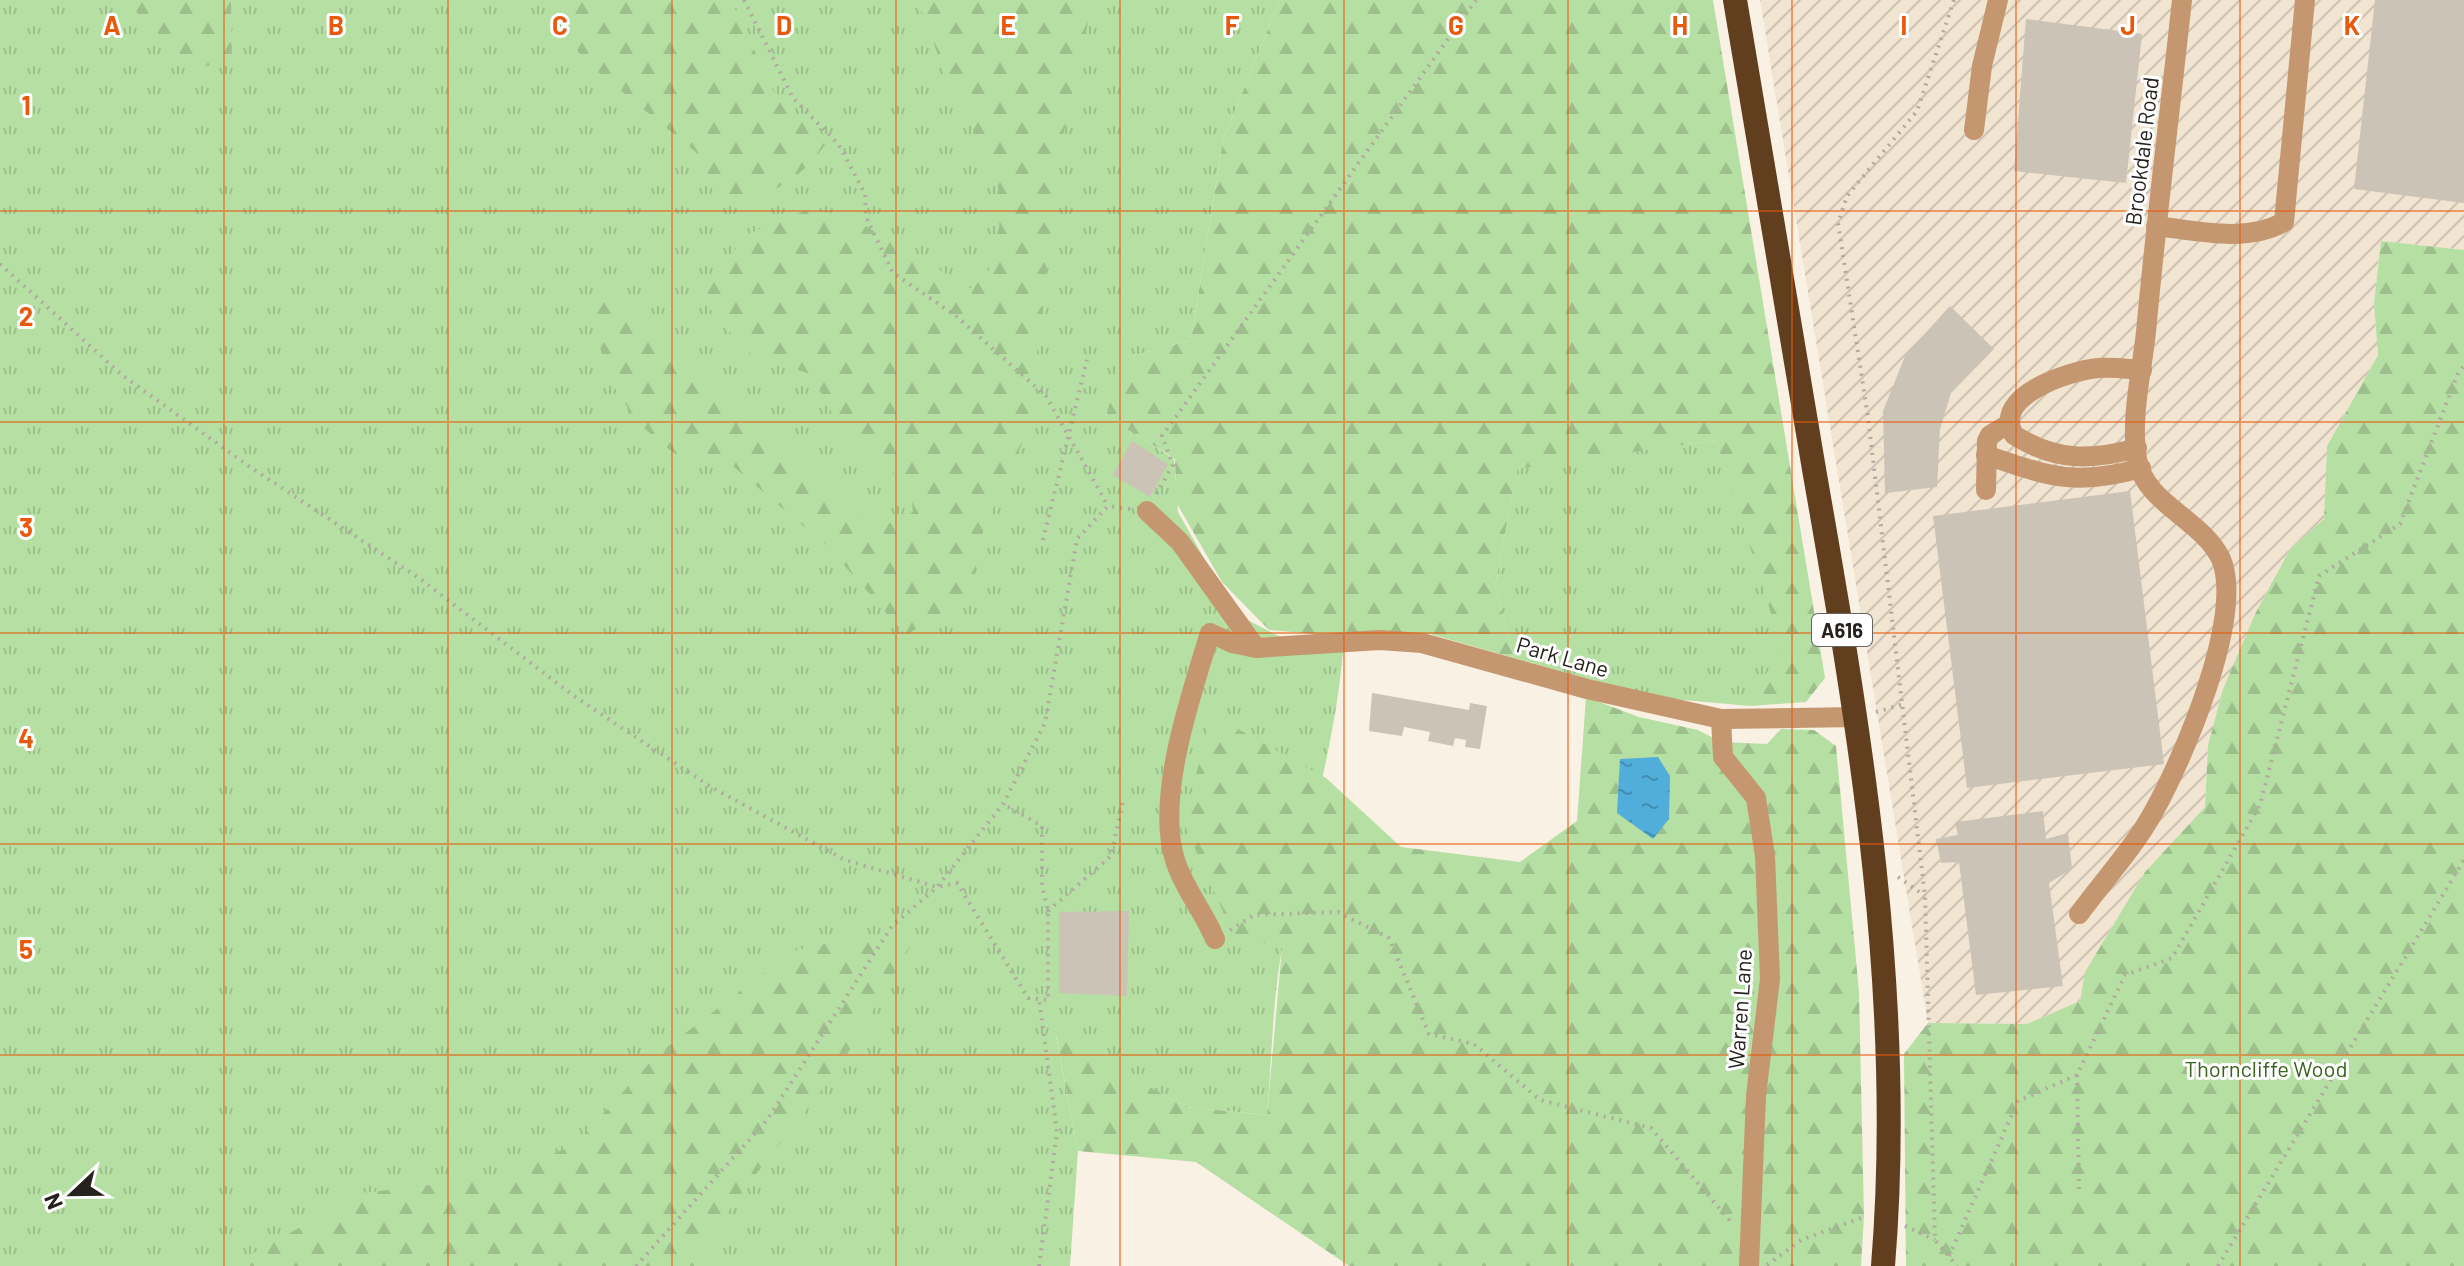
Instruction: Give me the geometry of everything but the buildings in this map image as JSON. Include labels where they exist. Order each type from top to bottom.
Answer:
[{"type":"highway","name":"A616","points":[[1735,0],[1857,717],[1888,1050],[1887,1217],[1883,1266]]},
{"type":"street","points":[[1974,130],[1982,66],[1998,0]]},
{"type":"street","name":"Brookdale Road","points":[[2139,458],[2142,370],[2182,0]]},
{"type":"street","points":[[2156,226],[2246,235],[2268,231],[2284,222],[2305,0]]},
{"type":"street","points":[[1986,490],[1986,455],[1990,435],[2007,425],[2011,409],[2057,378],[2099,368],[2142,370]]},
{"type":"street","points":[[2007,425],[2014,435],[2031,446],[2064,457],[2139,458]]},
{"type":"street","points":[[1986,455],[2033,471],[2077,480],[2103,478],[2139,458]]},
{"type":"street","points":[[2079,914],[2153,814],[2210,679],[2227,611],[2227,573],[2216,548],[2201,531],[2153,491],[2139,458]]},
{"type":"street","points":[[1147,511],[1180,542],[1256,648]]},
{"type":"street","points":[[1215,939],[1174,859],[1167,810],[1193,690],[1210,633],[1232,643],[1256,648]]},
{"type":"street","name":"Park Lane","points":[[1256,648],[1380,640],[1422,643],[1587,689],[1721,719],[1857,717]]},
{"type":"street","name":"Warren Lane","points":[[1721,719],[1723,757],[1756,798],[1765,856],[1770,979],[1756,1096],[1749,1266]]},
{"type":"path","points":[[744,0],[793,98],[839,145],[865,194],[866,217],[893,273],[955,315],[1046,396],[1108,506]]},
{"type":"path","points":[[1108,506],[1147,511],[1173,465],[1162,436],[1476,0]]},
{"type":"path","points":[[1935,1240],[1925,896],[1868,417],[1838,223],[1847,196],[1917,111],[1954,0]]},
{"type":"path","points":[[0,264],[122,375],[250,467],[419,578],[586,705],[711,787],[845,860],[937,887],[957,883],[1028,998],[1048,1000],[1048,911],[1042,885],[1042,826],[1003,804]]},
{"type":"path","points":[[1043,540],[1071,436],[1087,360]]},
{"type":"path","points":[[2079,1189],[2077,1075],[2125,975],[2172,958],[2260,805],[2319,576],[2400,524],[2458,373],[2464,366]]},
{"type":"path","points":[[2458,373],[2464,377]]},
{"type":"path","points":[[636,1266],[767,1120],[892,926],[937,887],[1003,804],[1045,723],[1077,539],[1108,506]]},
{"type":"path","points":[[1857,717],[1901,705]]},
{"type":"path","points":[[1048,911],[1111,856],[1123,801]]},
{"type":"path","points":[[2218,1266],[2464,860]]},
{"type":"path","points":[[1215,939],[1254,915],[1338,912],[1389,938],[1429,1034],[1474,1044],[1540,1100],[1651,1128],[1750,1245]]},
{"type":"path","points":[[1039,999],[1057,1132],[1039,1266]]},
{"type":"path","points":[[1949,1256],[2018,1101],[2077,1075]]},
{"type":"path","points":[[1765,1266],[1801,1240],[1864,1216],[1887,1217],[1935,1240],[1957,1266]]},
{"type":"shaded area","points":[[1760,0],[2464,0],[2464,250],[2381,241],[2374,303],[2378,355],[2327,446],[2324,519],[2290,549],[2255,614],[2223,689],[2208,745],[2205,807],[2145,872],[2085,972],[2080,1001],[2027,1024],[1928,1023]]},
{"type":"green space","points":[[0,0],[1280,0],[1223,140],[1191,340],[1122,359],[1106,415],[1174,459],[1178,512],[1217,581],[1248,620],[1284,639],[1344,638],[1335,716],[1279,965],[1267,1115],[1186,1107],[1056,1036],[1078,1151],[1070,1266],[0,1266]]},
{"type":"green space","points":[[118,0],[231,0],[232,62],[194,68],[131,7]]},
{"type":"green space","points":[[551,0],[731,0],[776,97],[805,121],[825,145],[796,176],[761,196],[734,207],[716,198],[697,153],[587,63],[549,13]]},
{"type":"green space","points":[[917,0],[1093,0],[1060,149],[1028,430],[983,532],[970,597],[906,635],[827,546],[721,456],[675,454],[639,424],[606,375],[591,303],[614,290],[708,380],[879,528],[913,512],[910,484],[850,444],[810,374],[747,352],[696,293],[750,233],[809,209],[852,218],[972,289],[1000,258],[998,182],[945,73]]},
{"type":"green space","points":[[1280,0],[1713,0],[1825,678],[1806,702],[1750,706],[1781,645],[1716,440],[1517,469],[1495,586],[1514,658],[1430,634],[1379,631],[1347,637],[1269,630],[1222,582],[1176,502],[1175,459],[1106,416],[1121,359],[1191,340],[1223,140]]},
{"type":"green space","name":"Thorncliffe Wood","points":[[2381,241],[2464,250],[2464,1266],[1906,1266],[1904,1054],[1928,1023],[2027,1024],[2080,1001],[2085,972],[2145,872],[2205,807],[2208,745],[2223,689],[2255,614],[2290,549],[2324,519],[2327,446],[2378,355],[2374,303]]},
{"type":"green space","points":[[1716,440],[1782,645],[1750,706],[1650,697],[1514,658],[1495,586],[1517,468]]},
{"type":"green space","points":[[1586,697],[1639,717],[1698,730],[1721,742],[1767,744],[1781,729],[1814,730],[1836,746],[1859,992],[1864,1216],[1861,1266],[1349,1266],[1196,1162],[1078,1151],[1056,1035],[1186,1107],[1267,1115],[1282,948],[1234,936],[1184,824],[1211,714],[1326,778],[1401,847],[1520,862],[1577,821]]},
{"type":"green space","points":[[857,937],[910,947],[840,1066],[733,1204],[697,1266],[230,1266],[362,1193],[505,1176],[575,1144],[658,1054],[793,951]]},
{"type":"water","points":[[1658,757],[1670,776],[1669,819],[1653,839],[1617,813],[1620,759]]}]
